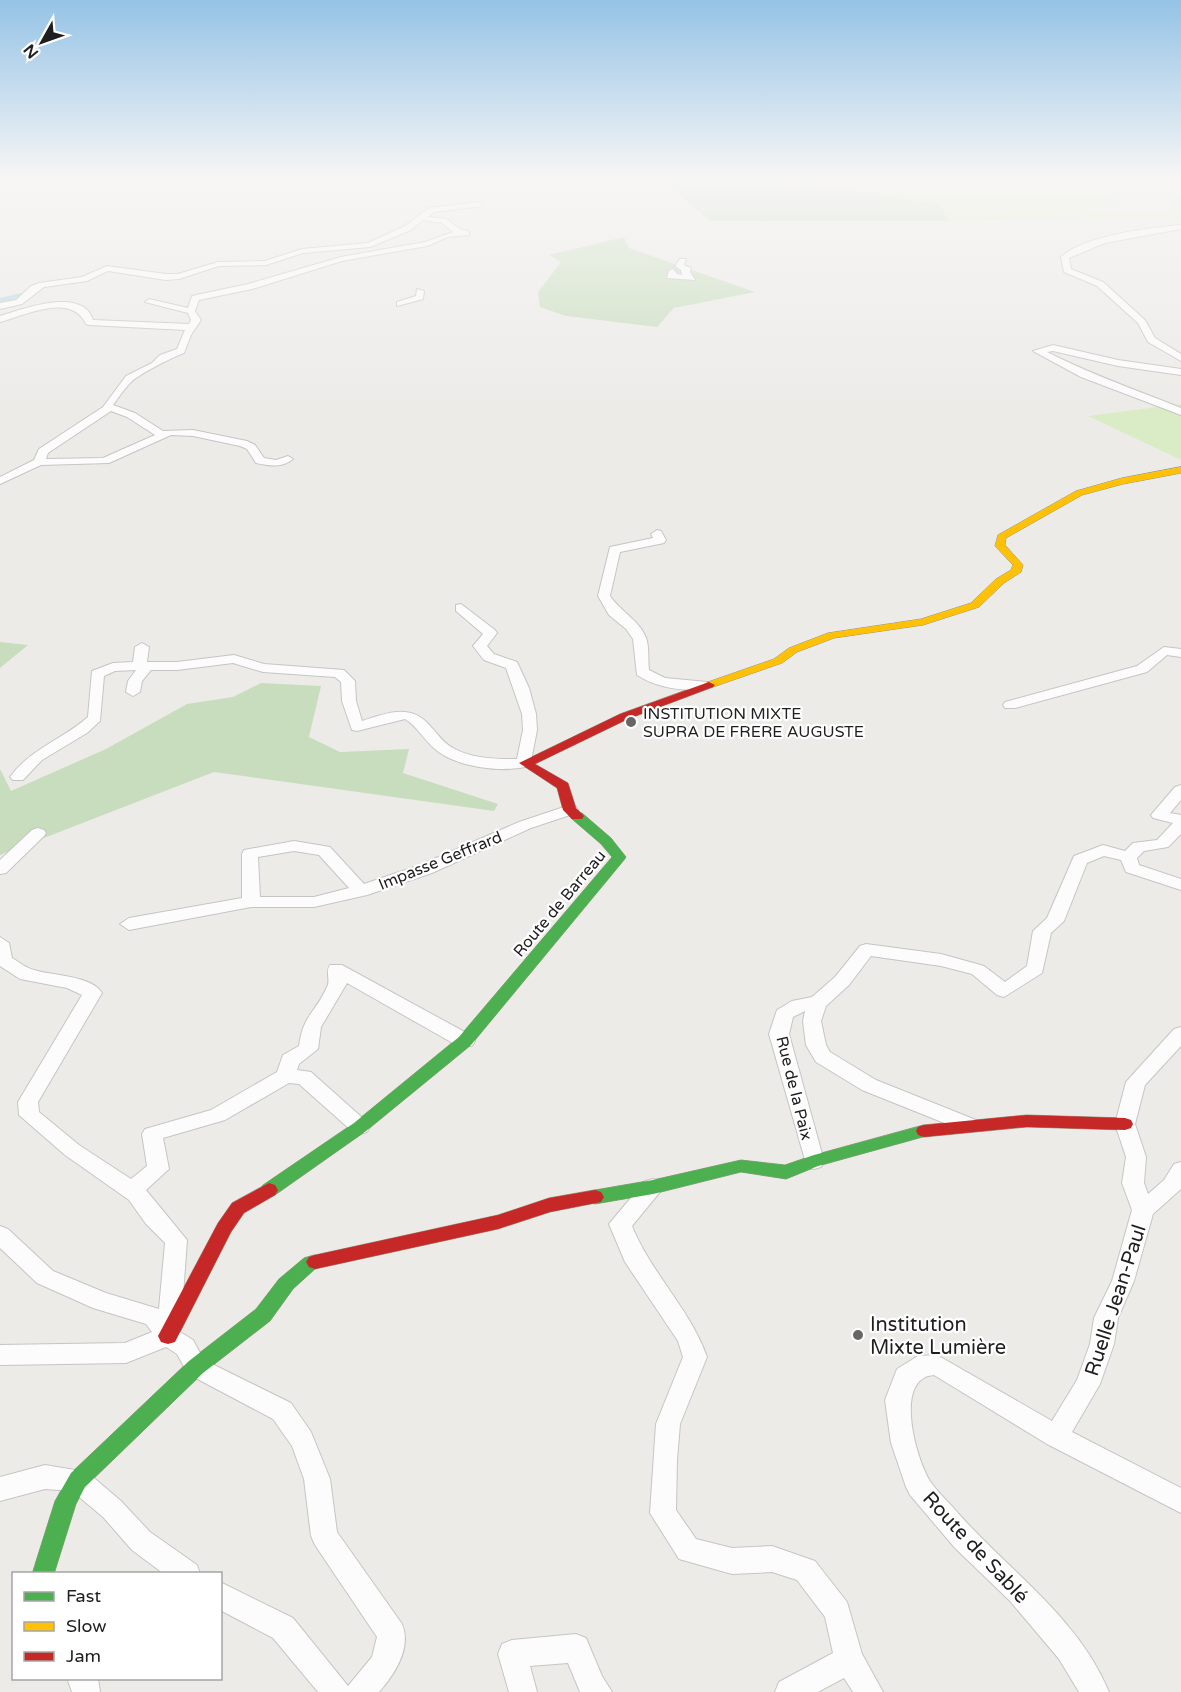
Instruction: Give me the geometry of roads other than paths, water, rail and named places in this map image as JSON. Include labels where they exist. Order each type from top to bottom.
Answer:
[{"type":"street","points":[[0,306],[19,302],[34,288],[42,285],[84,279],[107,268],[166,277],[179,276],[218,264],[272,262],[295,255]]},
{"type":"street","points":[[109,408],[108,401],[129,378],[154,365],[163,357],[181,351],[189,327],[196,320],[191,311],[195,298],[258,285],[266,280],[341,259],[364,255]]},
{"type":"street","points":[[1068,255],[1065,257],[1067,270],[1100,284],[1142,322],[1151,340],[1181,358]]},
{"type":"street","points":[[673,271],[674,273],[670,276],[692,278],[684,272],[688,270],[679,266],[683,261]]},
{"type":"street","points":[[400,304],[420,297],[420,291]]},
{"type":"street","points":[[149,302],[191,311]]},
{"type":"street","points":[[0,319],[41,306],[67,303],[87,315],[90,322],[189,327]]},
{"type":"street","points":[[1181,372],[1118,363],[1053,348],[1038,349],[1084,375],[1119,386],[1181,412]]},
{"type":"street","points":[[109,408],[131,415],[161,434]]},
{"type":"street","points":[[39,462],[43,451],[109,408]]},
{"type":"street","points":[[0,481],[39,462],[105,460],[161,434],[193,433],[243,443],[251,447],[260,462],[267,464],[288,459]]},
{"type":"street","points":[[18,777],[37,757],[82,730],[95,718],[97,674],[113,668],[177,666],[234,659],[264,668],[339,673],[348,681],[349,701],[357,727],[406,715],[416,719],[441,748],[458,755],[508,764],[525,763],[547,756],[578,737],[638,709],[702,685],[725,680],[778,661],[792,650],[811,645],[832,635],[922,622],[975,605],[1000,581],[1016,572],[1018,565],[1000,546],[1001,537],[1079,493],[1122,481],[1181,470]]},
{"type":"street","points":[[657,534],[660,540],[614,550],[603,596],[614,612],[631,626],[640,639],[642,672],[650,678],[674,684],[702,685]]},
{"type":"street","points":[[461,608],[490,633],[480,646],[489,657],[512,665],[522,683],[530,720],[530,732],[523,747],[525,763]]},
{"type":"street","points":[[133,692],[135,681],[143,666],[142,647]]},
{"type":"street","points":[[1010,705],[1142,669],[1164,651],[1181,653]]},
{"type":"street","name":"Route de Barreau","points":[[168,1336],[224,1228],[238,1208],[287,1179],[360,1126],[465,1041],[516,983],[537,952],[571,917],[593,886],[620,857],[606,841],[570,810],[563,786],[525,763]]},
{"type":"street","points":[[1128,857],[1139,847],[1162,844],[1181,822],[1159,815],[1181,790]]},
{"type":"street","name":"Impasse Geffrard","points":[[129,924],[251,902],[314,902],[361,891],[426,869],[525,825],[570,810]]},
{"type":"street","points":[[0,869],[38,833]]},
{"type":"street","points":[[251,902],[250,854],[294,846],[324,851],[361,891]]},
{"type":"street","points":[[969,1125],[869,1085],[823,1057],[816,1045],[812,1021],[817,1003],[842,981],[866,950],[889,955],[941,960],[978,970],[1004,991],[1036,969],[1042,931],[1055,921],[1080,860],[1103,850],[1128,857]]},
{"type":"street","points":[[1128,857],[1132,868],[1181,885]]},
{"type":"street","points":[[0,950],[6,962],[26,975],[70,983],[93,993],[28,1102],[29,1115],[72,1150],[144,1200],[154,1218],[176,1240],[168,1336]]},
{"type":"street","points":[[285,1076],[290,1060],[308,1049],[311,1027],[338,985],[336,969],[465,1041]]},
{"type":"street","name":"Rue de la Paix","points":[[814,1161],[779,1034],[784,1014],[799,1005],[817,1003]]},
{"type":"street","points":[[44,1572],[66,1501],[78,1480],[196,1367],[263,1315],[286,1284],[310,1263],[498,1222],[549,1205],[652,1187],[741,1166],[786,1172],[814,1161],[927,1130],[1027,1120],[1125,1124],[1136,1082],[1181,1034]]},
{"type":"street","points":[[132,1190],[158,1169],[152,1134],[218,1115],[285,1076],[304,1077],[360,1126]]},
{"type":"street","name":"Ruelle Jean-Paul","points":[[1056,1436],[1088,1384],[1102,1344],[1106,1317],[1123,1281],[1143,1210],[1133,1183],[1136,1157],[1125,1124]]},
{"type":"street","points":[[1143,1210],[1172,1186],[1181,1170]]},
{"type":"street","points":[[652,1187],[620,1224],[633,1256],[688,1337],[695,1357],[668,1424],[663,1513],[688,1550],[732,1561],[771,1559],[806,1570],[837,1611],[849,1660],[869,1692]]},
{"type":"street","points":[[0,1235],[45,1277],[101,1301],[154,1317],[168,1336],[185,1347],[196,1367],[282,1411],[302,1440],[317,1479],[324,1536],[392,1634],[384,1665],[360,1692]]},
{"type":"street","points":[[0,1355],[126,1353],[168,1336]]},
{"type":"street","name":"Route de Sablé","points":[[1095,1692],[1069,1649],[1020,1592],[964,1539],[919,1487],[904,1443],[897,1400],[906,1376],[918,1366],[937,1365],[1056,1436],[1181,1501]]},
{"type":"street","points":[[0,1490],[45,1477],[78,1480],[112,1509],[141,1541],[184,1572]]},
{"type":"street","points":[[222,1596],[283,1628],[336,1692]]},
{"type":"street","points":[[523,1692],[512,1654],[576,1648],[592,1686],[598,1692]]},
{"type":"street","points":[[789,1692],[849,1660]]},
{"type":"waterway","points":[[0,303],[21,298]]},
{"type":"place","name":"INSTITUTION MIXTE SUPRA DE FRERE AUGUSTE","points":[[631,722]]},
{"type":"place","name":"Institution Mixte Lumière","points":[[858,1335]]}]
